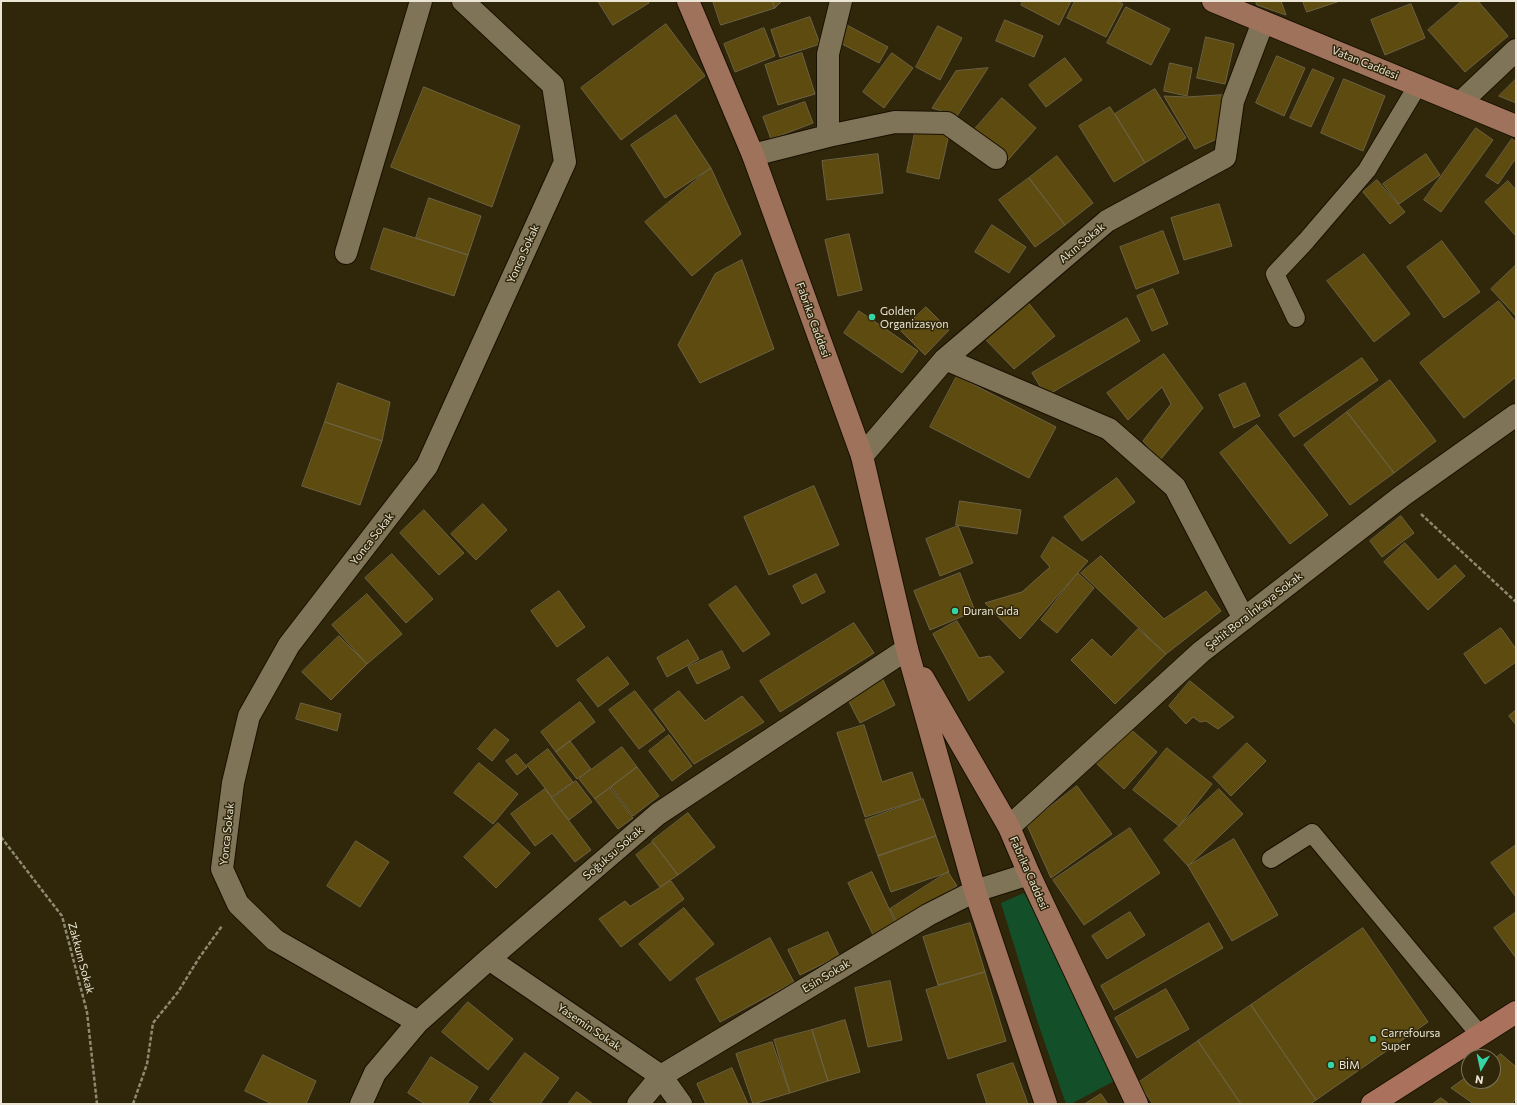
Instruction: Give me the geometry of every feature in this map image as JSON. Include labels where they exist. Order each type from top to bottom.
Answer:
[{"type":"highway","points":[[1372,1104],[1516,1012]]},
{"type":"main road","name":"Fabrika Caddesi","points":[[688,1],[753,155],[862,456],[907,649],[975,891],[1046,1104]]},
{"type":"main road","name":"Vatan Caddesi","points":[[1213,1],[1516,126]]},
{"type":"main road","name":"Fabrika Caddesi","points":[[907,649],[1009,827],[1029,874],[1137,1104]]},
{"type":"street","points":[[346,253],[421,1]]},
{"type":"street","name":"Yonca Sokak","points":[[418,1022],[275,940],[238,904],[222,869],[233,783],[250,716],[289,645],[427,466],[565,162],[553,85],[463,1]]},
{"type":"street","points":[[828,136],[828,54],[841,1]]},
{"type":"street","name":"Akın Sokak","points":[[862,456],[945,360],[1108,221],[1224,156],[1233,101],[1263,22]]},
{"type":"street","points":[[1460,103],[1516,50]]},
{"type":"street","points":[[753,155],[828,136],[895,122],[947,123],[996,158]]},
{"type":"street","points":[[945,360],[1109,429],[1175,487],[1244,619]]},
{"type":"street","name":"Şehit Bora İnkaya Sokak","points":[[1009,827],[1201,652],[1402,496],[1516,415]]},
{"type":"street","name":"Soğuksu Sokak","points":[[361,1104],[375,1073],[418,1022],[658,814],[907,649]]},
{"type":"street","name":"Esin Sokak","points":[[638,1104],[661,1076],[928,915],[975,891],[1029,874]]},
{"type":"street","name":"Yasemin Sokak","points":[[489,959],[661,1076],[681,1104]]},
{"type":"lane","points":[[1296,318],[1274,274],[1306,241],[1368,170],[1418,85]]},
{"type":"lane","points":[[1271,859],[1312,833],[1480,1035]]},
{"type":"path","points":[[1402,496],[1516,602]]},
{"type":"path","name":"Zakkum Sokak","points":[[1,837],[62,916],[87,1012],[97,1104]]},
{"type":"path","points":[[133,1104],[147,1064],[153,1023],[178,992],[199,958],[238,904]]},
{"type":"green space","points":[[1024,893],[1084,1005],[1116,1080],[1071,1104],[1066,1104],[1038,1023],[1001,903]]},
{"type":"building","points":[[598,1],[648,1],[649,3],[613,25]]},
{"type":"building","points":[[713,1],[772,1],[775,8],[721,25]]},
{"type":"building","points":[[773,1],[782,1],[775,8]]},
{"type":"building","points":[[1023,1],[1071,1],[1059,25],[1021,5]]},
{"type":"building","points":[[1075,1],[1117,1],[1123,4],[1106,37],[1067,18]]},
{"type":"building","points":[[1256,1],[1281,1],[1286,15],[1257,5]]},
{"type":"building","points":[[1303,1],[1340,1],[1307,12]]},
{"type":"building","points":[[1462,1],[1478,1],[1508,36],[1465,72],[1428,30]]},
{"type":"building","points":[[1411,4],[1425,38],[1385,55],[1371,20]]},
{"type":"building","points":[[1126,7],[1170,29],[1151,65],[1107,43]]},
{"type":"building","points":[[810,17],[820,44],[780,57],[771,30]]},
{"type":"building","points":[[1005,20],[1043,36],[1034,57],[996,41]]},
{"type":"building","points":[[666,24],[705,76],[621,140],[581,88]]},
{"type":"building","points":[[845,24],[888,47],[879,63],[836,41]]},
{"type":"building","points":[[938,26],[962,38],[940,80],[916,67]]},
{"type":"building","points":[[764,28],[775,56],[735,72],[724,44]]},
{"type":"building","points":[[1206,37],[1234,44],[1225,84],[1197,78]]},
{"type":"building","points":[[802,53],[815,94],[778,105],[765,65]]},
{"type":"building","points":[[892,53],[913,68],[884,108],[863,92]]},
{"type":"building","points":[[1277,56],[1305,68],[1284,116],[1256,103]]},
{"type":"building","points":[[1065,58],[1082,80],[1046,107],[1029,85]]},
{"type":"building","points":[[1170,63],[1192,68],[1187,96],[1164,91]]},
{"type":"building","points":[[988,68],[957,116],[932,108],[956,71]]},
{"type":"building","points":[[1313,69],[1334,78],[1311,127],[1290,118]]},
{"type":"building","points":[[1344,79],[1385,96],[1363,151],[1321,133]]},
{"type":"building","points":[[1516,79],[1516,103],[1499,96]]},
{"type":"building","points":[[424,87],[520,126],[492,207],[391,167]]},
{"type":"building","points":[[1155,89],[1186,138],[1145,163],[1115,114]]},
{"type":"building","points":[[1224,95],[1219,138],[1195,149],[1164,96],[1186,97]]},
{"type":"building","points":[[1002,98],[1036,128],[1008,160],[974,130]]},
{"type":"building","points":[[805,102],[813,123],[771,139],[763,117]]},
{"type":"building","points":[[1110,107],[1145,163],[1114,182],[1079,126]]},
{"type":"building","points":[[676,115],[711,168],[665,198],[631,145]]},
{"type":"building","points":[[916,128],[949,134],[939,179],[907,172]]},
{"type":"building","points":[[1476,128],[1493,140],[1441,212],[1424,200]]},
{"type":"building","points":[[1512,139],[1516,142],[1516,158],[1498,184],[1486,176]]},
{"type":"building","points":[[878,154],[883,193],[827,200],[822,161]]},
{"type":"building","points":[[1426,154],[1440,175],[1399,204],[1383,184]]},
{"type":"building","points":[[1057,156],[1093,203],[1065,225],[1029,178]]},
{"type":"building","points":[[711,168],[741,234],[692,276],[645,222]]},
{"type":"building","points":[[1029,178],[1065,225],[1035,247],[999,200]]},
{"type":"building","points":[[1377,180],[1405,212],[1390,224],[1363,192]]},
{"type":"building","points":[[1508,181],[1516,190],[1516,236],[1485,202]]},
{"type":"building","points":[[429,198],[481,216],[468,255],[416,238]]},
{"type":"building","points":[[1219,204],[1232,246],[1184,260],[1171,218]]},
{"type":"building","points":[[992,225],[1026,247],[1009,273],[975,252]]},
{"type":"building","points":[[384,228],[468,255],[454,296],[371,269]]},
{"type":"building","points":[[1163,231],[1179,273],[1136,289],[1120,247]]},
{"type":"building","points":[[849,234],[862,290],[838,296],[825,240]]},
{"type":"building","points":[[1442,241],[1480,292],[1444,318],[1407,267]]},
{"type":"building","points":[[1364,254],[1410,314],[1374,342],[1327,281]]},
{"type":"building","points":[[742,260],[774,349],[700,383],[678,345],[715,274]]},
{"type":"building","points":[[1516,265],[1516,316],[1491,289]]},
{"type":"building","points":[[1153,289],[1168,324],[1152,331],[1137,296]]},
{"type":"building","points":[[1027,301],[1055,336],[1014,369],[983,337]]},
{"type":"building","points":[[1499,301],[1516,322],[1516,377],[1464,418],[1420,363]]},
{"type":"building","points":[[926,307],[949,330],[925,355],[901,331]]},
{"type":"building","points":[[859,311],[918,351],[902,373],[844,333]]},
{"type":"building","points":[[1127,318],[1140,341],[1046,396],[1032,373]]},
{"type":"building","points":[[1164,354],[1203,408],[1160,460],[1143,441],[1171,404],[1162,387],[1128,420],[1107,393]]},
{"type":"building","points":[[1362,358],[1378,380],[1294,437],[1279,415]]},
{"type":"building","points":[[957,376],[1056,427],[1029,478],[930,427]]},
{"type":"building","points":[[1390,380],[1436,441],[1394,473],[1347,412]]},
{"type":"building","points":[[338,383],[390,402],[382,441],[325,422]]},
{"type":"building","points":[[1245,383],[1260,416],[1234,428],[1219,395]]},
{"type":"building","points":[[1347,412],[1394,473],[1350,505],[1304,445]]},
{"type":"building","points":[[325,422],[382,441],[360,505],[302,486]]},
{"type":"building","points":[[1257,425],[1328,515],[1290,544],[1220,453]]},
{"type":"building","points":[[1117,478],[1135,502],[1082,541],[1064,517]]},
{"type":"building","points":[[814,486],[839,545],[769,575],[744,517]]},
{"type":"building","points":[[960,501],[1021,510],[1017,534],[956,525]]},
{"type":"building","points":[[483,504],[507,530],[476,560],[451,534]]},
{"type":"building","points":[[424,510],[464,553],[439,575],[400,533]]},
{"type":"building","points":[[1401,516],[1414,533],[1382,557],[1370,541]]},
{"type":"building","points":[[958,526],[973,563],[940,576],[926,539]]},
{"type":"building","points":[[1053,537],[1088,561],[1020,639],[985,603],[1022,592],[1050,567],[1041,557]]},
{"type":"building","points":[[1405,543],[1438,580],[1455,565],[1465,576],[1428,610],[1384,562]]},
{"type":"building","points":[[392,554],[433,599],[406,623],[365,578]]},
{"type":"building","points":[[1101,556],[1164,619],[1206,591],[1221,611],[1166,654],[1081,573]]},
{"type":"building","points":[[960,573],[975,611],[930,630],[914,591]]},
{"type":"building","points":[[1078,573],[1094,588],[1057,633],[1041,620]]},
{"type":"building","points":[[816,574],[825,592],[802,604],[793,586]]},
{"type":"building","points":[[736,586],[770,634],[743,652],[709,605]]},
{"type":"building","points":[[559,591],[585,627],[557,647],[531,611]]},
{"type":"building","points":[[367,594],[402,634],[367,664],[332,625]]},
{"type":"building","points":[[957,621],[979,658],[990,656],[1004,672],[969,701],[933,634]]},
{"type":"building","points":[[854,623],[874,653],[780,712],[760,681]]},
{"type":"building","points":[[1501,628],[1516,649],[1516,662],[1485,684],[1464,654]]},
{"type":"building","points":[[1138,629],[1166,654],[1115,704],[1071,660],[1092,639],[1111,657]]},
{"type":"building","points":[[339,636],[367,664],[331,700],[302,672]]},
{"type":"building","points":[[688,640],[699,659],[667,677],[657,658]]},
{"type":"building","points":[[722,651],[730,668],[697,684],[688,667]]},
{"type":"building","points":[[608,657],[629,684],[598,707],[577,680]]},
{"type":"building","points":[[882,678],[895,705],[860,723],[846,696]]},
{"type":"building","points":[[1190,681],[1234,717],[1218,729],[1206,721],[1200,722],[1193,717],[1186,724],[1169,706]]},
{"type":"building","points":[[635,691],[665,730],[639,749],[609,710]]},
{"type":"building","points":[[679,691],[705,721],[742,696],[764,722],[694,764],[654,710]]},
{"type":"building","points":[[580,702],[595,722],[556,752],[541,732]]},
{"type":"building","points":[[301,703],[341,714],[337,731],[296,719]]},
{"type":"building","points":[[1516,710],[1516,725],[1509,716]]},
{"type":"building","points":[[864,725],[882,782],[912,772],[921,799],[865,817],[837,733]]},
{"type":"building","points":[[1129,728],[1157,752],[1124,789],[1097,764]]},
{"type":"building","points":[[495,729],[509,740],[492,761],[478,749]]},
{"type":"building","points":[[669,735],[692,766],[672,781],[649,751]]},
{"type":"building","points":[[570,741],[591,769],[577,779],[556,752]]},
{"type":"building","points":[[1247,743],[1266,761],[1231,796],[1213,777]]},
{"type":"building","points":[[622,747],[637,767],[595,799],[579,779]]},
{"type":"building","points":[[1167,748],[1212,784],[1179,826],[1133,790]]},
{"type":"building","points":[[548,749],[573,782],[552,797],[527,765]]},
{"type":"building","points":[[516,754],[527,767],[517,775],[506,761]]},
{"type":"building","points":[[479,763],[518,794],[493,824],[454,793]]},
{"type":"building","points":[[637,767],[659,796],[633,816],[611,787]]},
{"type":"building","points":[[576,781],[592,802],[569,820],[552,799]]},
{"type":"building","points":[[1077,786],[1112,834],[1051,878],[1027,825]]},
{"type":"building","points":[[610,788],[633,818],[618,829],[595,799]]},
{"type":"building","points":[[545,789],[591,850],[575,862],[552,833],[535,846],[511,814]]},
{"type":"building","points":[[1219,789],[1243,814],[1188,866],[1164,840]]},
{"type":"building","points":[[923,799],[936,836],[878,856],[865,820]]},
{"type":"building","points":[[688,813],[715,847],[678,875],[652,841]]},
{"type":"building","points":[[498,823],[530,853],[496,888],[464,857]]},
{"type":"building","points":[[1130,828],[1160,873],[1084,925],[1053,880]]},
{"type":"building","points":[[936,836],[949,872],[891,892],[878,856]]},
{"type":"building","points":[[1234,839],[1278,915],[1232,941],[1188,866]]},
{"type":"building","points":[[356,841],[389,862],[360,907],[327,886]]},
{"type":"building","points":[[653,842],[678,875],[660,887],[636,855]]},
{"type":"building","points":[[1516,845],[1516,897],[1491,863]]},
{"type":"building","points":[[872,872],[898,928],[875,939],[848,883]]},
{"type":"building","points":[[948,872],[957,886],[898,924],[890,909]]},
{"type":"building","points":[[671,881],[684,899],[621,947],[599,919],[625,901],[630,906]]},
{"type":"building","points":[[684,908],[714,944],[670,981],[639,944]]},
{"type":"building","points":[[1130,912],[1145,935],[1107,959],[1092,936]]},
{"type":"building","points":[[1515,913],[1516,914],[1516,958],[1494,928]]},
{"type":"building","points":[[970,923],[985,972],[938,985],[923,937]]},
{"type":"building","points":[[1209,923],[1223,948],[1114,1010],[1101,986]]},
{"type":"building","points":[[1363,928],[1428,1022],[1316,1100],[1251,1005]]},
{"type":"building","points":[[828,932],[839,956],[800,975],[788,950]]},
{"type":"building","points":[[770,938],[794,982],[720,1022],[696,979]]},
{"type":"building","points":[[985,972],[1006,1041],[948,1059],[926,990]]},
{"type":"building","points":[[890,981],[902,1040],[868,1047],[855,988]]},
{"type":"building","points":[[1166,989],[1189,1029],[1137,1058],[1115,1018]]},
{"type":"building","points":[[468,1002],[513,1039],[488,1070],[442,1032]]},
{"type":"building","points":[[1251,1005],[1316,1100],[1310,1104],[1241,1104],[1198,1041]]},
{"type":"building","points":[[845,1020],[860,1072],[828,1081],[812,1030]]},
{"type":"building","points":[[812,1030],[828,1081],[790,1093],[774,1040]]},
{"type":"building","points":[[1198,1041],[1241,1104],[1153,1104],[1138,1083]]},
{"type":"building","points":[[772,1042],[790,1093],[753,1104],[736,1054]]},
{"type":"building","points":[[525,1053],[559,1078],[540,1104],[496,1104],[490,1100]]},
{"type":"building","points":[[1501,1054],[1516,1067],[1516,1098],[1512,1104],[1474,1104],[1451,1088],[1461,1081],[1461,1089],[1501,1089]]},
{"type":"building","points":[[263,1055],[316,1081],[306,1104],[272,1104],[245,1091]]},
{"type":"building","points":[[431,1057],[478,1087],[467,1104],[425,1104],[408,1093]]},
{"type":"building","points":[[1013,1063],[1028,1104],[987,1104],[977,1075]]},
{"type":"building","points":[[732,1068],[748,1104],[706,1104],[697,1084]]},
{"type":"building","points":[[577,1092],[593,1104],[568,1104]]},
{"type":"building","points":[[1101,1094],[1108,1104],[1085,1104]]},
{"type":"building","points":[[1441,1098],[1449,1104],[1433,1104]]},
{"type":"place","name":"Golden Organizasyon","points":[[872,317]]},
{"type":"place","name":"Duran Gıda","points":[[955,611]]},
{"type":"place","name":"Carrefoursa Super","points":[[1373,1039]]},
{"type":"place","name":"BİM","points":[[1331,1065]]}]
